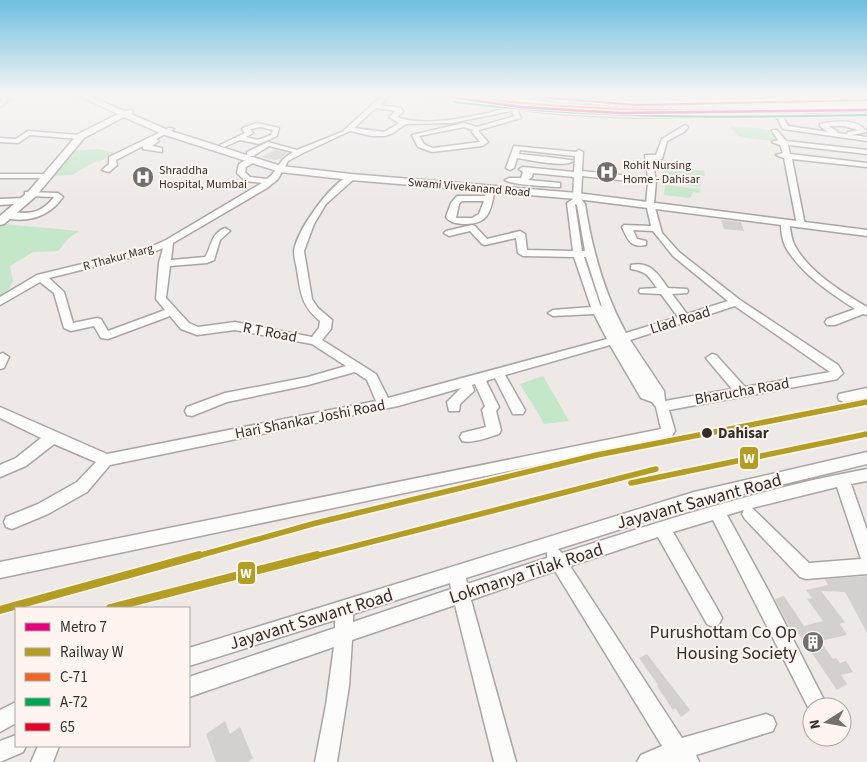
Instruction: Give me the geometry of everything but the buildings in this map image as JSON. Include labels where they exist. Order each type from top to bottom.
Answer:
[{"type":"main road","points":[[2,219],[27,198],[78,137],[89,132]]},
{"type":"main road","name":"Swami Vivekanand Road","points":[[172,132],[281,167],[351,177],[461,185],[492,193],[577,196],[650,202],[867,233]]},
{"type":"main road","name":"Swami Vivekanand Road","points":[[281,167],[343,173],[550,186],[577,196]]},
{"type":"main road","name":"Swami Vivekanand Road","points":[[794,222],[867,228]]},
{"type":"street","points":[[159,150],[146,146],[169,132]]},
{"type":"street","points":[[106,170],[113,165],[112,159],[169,132]]},
{"type":"street","points":[[218,145],[251,133],[249,132]]},
{"type":"street","points":[[240,138],[261,142],[274,136],[276,132]]},
{"type":"street","name":"R Thakur Marg","points":[[0,302],[41,276],[151,250],[169,242],[269,182],[285,160],[300,151],[345,132]]},
{"type":"street","points":[[366,132],[383,134],[393,132]]},
{"type":"street","points":[[431,132],[414,135],[421,145],[436,150],[484,143],[476,132]]},
{"type":"street","points":[[650,202],[652,182],[648,157],[660,157],[664,140],[681,132]]},
{"type":"street","points":[[775,132],[784,156],[794,222],[789,244],[811,269],[865,311]]},
{"type":"street","points":[[817,132],[830,135],[864,132]]},
{"type":"street","points":[[834,132],[867,136]]},
{"type":"street","points":[[1,140],[18,141],[28,133],[78,137]]},
{"type":"street","points":[[830,135],[839,146],[862,147]]},
{"type":"street","points":[[780,141],[862,147]]},
{"type":"street","points":[[269,182],[248,179],[241,173],[242,166],[268,144],[293,150]]},
{"type":"street","points":[[509,180],[524,181],[526,171],[508,168],[516,148],[578,156]]},
{"type":"street","points":[[514,155],[563,161]]},
{"type":"street","points":[[578,156],[553,162],[551,171],[550,186],[530,179],[529,171],[531,170],[551,171],[652,182]]},
{"type":"street","points":[[578,156],[577,196],[581,204],[590,254],[598,282],[610,310],[618,339]]},
{"type":"street","points":[[784,156],[867,167]]},
{"type":"street","points":[[0,176],[45,176]]},
{"type":"street","points":[[351,177],[323,203],[310,224],[299,251],[307,298],[314,310],[326,320],[325,329],[316,341],[372,377],[384,404]]},
{"type":"street","points":[[457,197],[461,185]]},
{"type":"street","points":[[0,202],[58,195],[59,197],[56,202],[37,216],[2,219]]},
{"type":"street","points":[[0,570],[666,433],[668,431],[660,402],[646,395],[618,339],[598,310],[578,254],[571,203],[577,196]]},
{"type":"street","name":"Bharucha Road","points":[[650,202],[658,234],[676,254],[736,302],[834,368],[837,374],[741,391],[660,402]]},
{"type":"street","points":[[449,233],[472,228],[485,242],[520,234],[523,253],[590,254]]},
{"type":"street","points":[[643,243],[633,241],[627,228],[656,229]]},
{"type":"street","points":[[169,242],[164,263],[207,260],[211,258],[216,239],[225,231]]},
{"type":"street","name":"R T Road","points":[[164,263],[161,298],[184,326],[198,331],[235,326],[316,341]]},
{"type":"street","points":[[635,267],[643,267],[650,270],[684,317]]},
{"type":"street","points":[[41,276],[59,292],[68,324],[71,327],[97,322],[105,335],[108,335],[173,312]]},
{"type":"street","points":[[644,291],[684,291]]},
{"type":"street","name":"Llad Road","points":[[618,339],[736,302]]},
{"type":"street","points":[[553,313],[610,310]]},
{"type":"street","points":[[830,322],[865,311]]},
{"type":"street","points":[[659,320],[684,317]]},
{"type":"street","name":"Hari Shankar Joshi Road","points":[[106,460],[466,387],[480,378],[618,339]]},
{"type":"street","points":[[712,358],[741,391]]},
{"type":"street","points":[[192,411],[225,398],[308,380],[357,366]]},
{"type":"street","points":[[498,373],[518,410]]},
{"type":"street","points":[[467,437],[490,433],[494,430],[489,414],[489,410],[492,407],[480,378]]},
{"type":"street","points":[[454,408],[454,402],[466,387],[486,392]]},
{"type":"street","points":[[844,397],[867,393]]},
{"type":"street","points":[[0,412],[106,460],[82,487],[43,509],[12,522]]},
{"type":"street","points":[[0,471],[21,462],[52,437]]},
{"type":"street","name":"Jayavant Sawant Road","points":[[190,657],[694,499],[867,458]]},
{"type":"street","name":"Lokmanya Tilak Road","points":[[190,686],[716,511],[842,479],[867,475]]},
{"type":"street","points":[[842,479],[867,554]]},
{"type":"street","points":[[716,511],[762,596],[811,697]]},
{"type":"street","points":[[750,514],[806,571],[867,566]]},
{"type":"street","points":[[662,529],[713,618]]},
{"type":"street","points":[[549,545],[682,756]]},
{"type":"street","points":[[456,574],[505,762]]},
{"type":"street","points":[[326,762],[335,717],[344,635],[344,608]]},
{"type":"street","points":[[0,722],[15,713]]},
{"type":"street","points":[[648,762],[682,756],[766,724]]},
{"type":"street","points":[[0,752],[15,744]]},
{"type":"street","points":[[42,762],[49,747]]},
{"type":"green space","points":[[735,132],[775,132],[781,142],[739,137]]},
{"type":"green space","points":[[99,149],[120,154],[90,164],[73,175],[49,176],[69,151]]},
{"type":"green space","points":[[663,166],[704,171],[705,176],[696,175],[702,178],[700,187],[662,182]]},
{"type":"green space","points":[[665,185],[701,189],[699,193],[693,192],[690,198],[664,195]]},
{"type":"green space","points":[[3,224],[79,231],[69,238],[58,251],[33,252],[10,266],[13,281],[5,296],[0,298],[0,226]]},
{"type":"green space","points":[[543,376],[569,421],[544,424],[520,384]]},
{"type":"rail line","name":"W","points":[[0,610],[316,523],[597,455],[867,402]]},
{"type":"rail line","name":"W","points":[[631,483],[867,434]]},
{"type":"rail line","name":"W","points":[[114,607],[656,469]]},
{"type":"place","name":"Rohit Nursing Home - Dahisar","points":[[607,172]]},
{"type":"place","name":"Shraddha Hospital, Mumbai","points":[[143,177]]},
{"type":"place","name":"Dahisar","points":[[707,433]]},
{"type":"place","name":"Purushottam Co Op Housing Society","points":[[813,642]]}]
